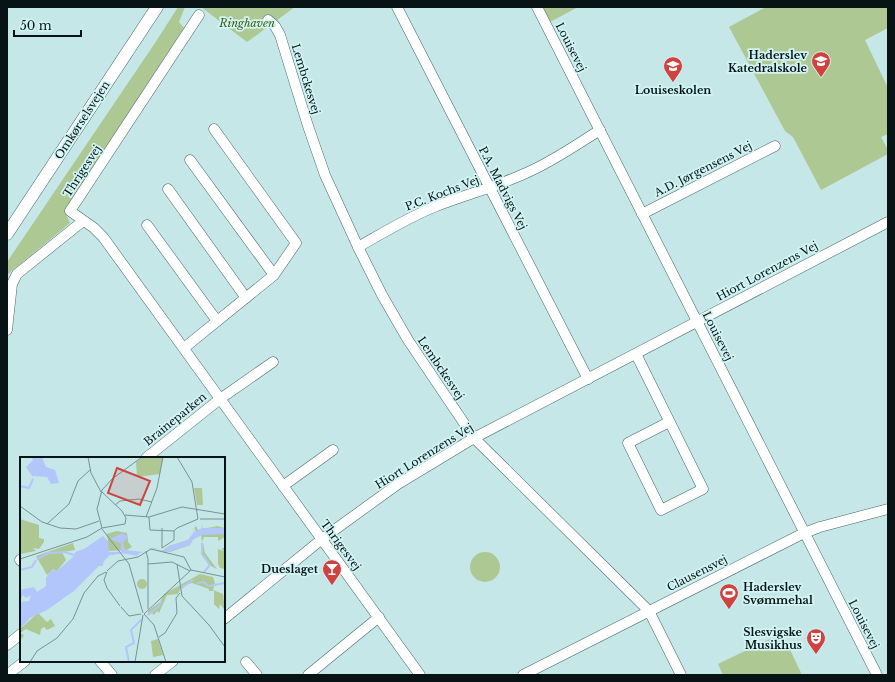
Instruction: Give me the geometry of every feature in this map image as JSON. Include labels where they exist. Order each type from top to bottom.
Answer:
[{"type":"main road","name":"Omkørselsvejen","points":[[7,234],[157,7]]},
{"type":"street","name":"P.A. Madvigs Vej","points":[[397,7],[588,379]]},
{"type":"street","name":"Louisevej","points":[[537,7],[877,675]]},
{"type":"street","name":"Thrigesvej","points":[[199,15],[70,211],[103,237],[420,675]]},
{"type":"street","name":"Lembckesvej","points":[[268,20],[275,26],[280,35],[325,175],[382,295],[408,340],[474,438],[649,611],[681,675]]},
{"type":"street","points":[[184,348],[274,275],[296,243],[214,129]]},
{"type":"street","name":"P.C. Kochs Vej","points":[[358,247],[409,218],[435,206],[489,188],[526,173],[556,158],[600,130]]},
{"type":"street","name":"A.D. Jørgensens Vej","points":[[642,214],[775,146]]},
{"type":"street","points":[[190,160],[274,275]]},
{"type":"street","points":[[168,189],[246,298]]},
{"type":"street","points":[[7,330],[12,284],[17,274],[83,221]]},
{"type":"street","name":"Hiort Lorenzens Vej","points":[[225,618],[322,539],[398,484],[474,438],[888,222]]},
{"type":"street","points":[[147,225],[217,321]]},
{"type":"street","points":[[636,354],[702,489],[661,510],[628,442],[669,422]]},
{"type":"street","points":[[220,399],[273,362]]},
{"type":"street","name":"Braineparken","points":[[147,457],[220,399]]},
{"type":"street","points":[[284,486],[333,450]]},
{"type":"street","name":"Clausensvej","points":[[523,675],[804,533],[820,527],[888,509]]},
{"type":"street","points":[[308,675],[379,617]]},
{"type":"street","points":[[7,645],[20,635]]},
{"type":"street","points":[[7,675],[24,662]]},
{"type":"street","points":[[101,662],[112,675]]},
{"type":"street","points":[[155,675],[172,662]]},
{"type":"street","points":[[246,662],[257,675]]},
{"type":"green space","points":[[178,7],[185,7],[179,22],[184,28],[65,212],[70,223],[8,274],[7,288],[7,262]]},
{"type":"green space","name":"Ringhaven","points":[[201,7],[295,7],[247,42]]},
{"type":"green space","points":[[543,7],[578,7],[550,22]]},
{"type":"green space","name":"Haderslev Katedralskole","points":[[766,7],[888,7],[888,28],[865,40],[888,88],[888,134],[881,137],[888,150],[888,154],[821,190],[793,137],[785,131],[729,27]]},
{"type":"green space","points":[[485,552],[491,553],[499,561],[499,573],[491,581],[485,582],[479,581],[471,573],[470,567],[471,561],[479,553]]},
{"type":"green space","points":[[782,633],[802,675],[723,675],[718,664]]},
{"type":"place","name":"Haderslev Katedralskole","points":[[821,78]]},
{"type":"place","name":"Louiseskolen","points":[[673,83]]},
{"type":"place","name":"Dueslaget","points":[[332,586]]},
{"type":"place","name":"Haderslev Svømmehal","points":[[729,610]]},
{"type":"place","name":"Slesvigske Musikhus","points":[[816,655]]}]
